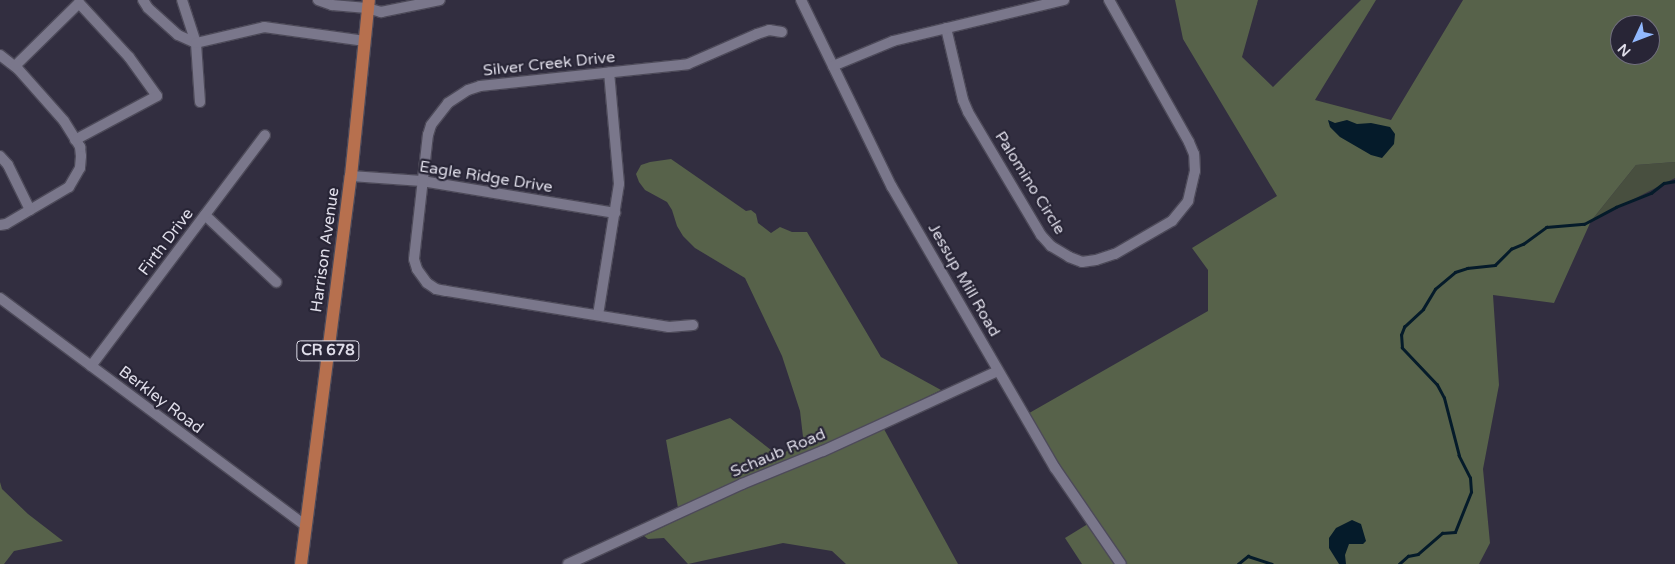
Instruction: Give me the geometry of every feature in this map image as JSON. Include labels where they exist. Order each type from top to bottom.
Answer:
[{"type":"main road","name":"Harrison Avenue","points":[[301,564],[351,176],[368,4]]},
{"type":"street","points":[[143,0],[148,8],[178,35],[196,43],[264,27],[365,41]]},
{"type":"street","points":[[182,0],[196,43],[200,102]]},
{"type":"street","points":[[318,0],[332,5],[368,4],[381,12],[426,1],[440,0]]},
{"type":"street","name":"Jessup Mill Road","points":[[801,0],[892,187],[1055,468],[1120,564]]},
{"type":"street","points":[[833,66],[893,41],[1064,0]]},
{"type":"street","name":"Palomino Circle","points":[[946,28],[968,112],[1041,235],[1050,246],[1069,257],[1082,262],[1096,260],[1115,254],[1172,221],[1188,201],[1195,171],[1194,154],[1190,142],[1109,0]]},
{"type":"street","points":[[15,66],[79,3],[129,57],[157,96],[75,140]]},
{"type":"street","name":"Silver Creek Drive","points":[[693,325],[669,327],[446,291],[436,289],[427,283],[417,269],[414,259],[422,181],[431,125],[448,103],[468,90],[480,86],[688,64],[757,34],[770,30],[782,32]]},
{"type":"street","points":[[0,55],[15,66],[64,121],[75,140],[81,156],[80,168],[69,188],[6,224],[0,225]]},
{"type":"street","points":[[598,315],[620,171],[609,72]]},
{"type":"street","name":"Firth Drive","points":[[91,366],[205,215],[239,166],[265,135]]},
{"type":"street","points":[[0,156],[8,166],[30,210]]},
{"type":"street","name":"Eagle Ridge Drive","points":[[351,176],[422,181],[615,213]]},
{"type":"street","points":[[205,215],[276,282]]},
{"type":"street","name":"Berkley Road","points":[[0,298],[305,525]]},
{"type":"street","name":"Schaub Road","points":[[568,564],[742,484],[823,451],[998,371]]},
{"type":"green space","points":[[1175,0],[1258,0],[1242,57],[1273,87],[1361,0],[1376,0],[1315,100],[1391,120],[1463,0],[1675,0],[1675,162],[1636,165],[1591,221],[1554,303],[1493,295],[1499,385],[1483,469],[1490,543],[1479,564],[1082,564],[1065,538],[1091,522],[1024,416],[1208,311],[1208,270],[1192,248],[1277,196],[1183,39]]},
{"type":"green space","points":[[671,159],[746,211],[751,210],[756,214],[758,223],[771,233],[780,227],[792,232],[807,232],[881,357],[941,390],[879,420],[958,564],[846,564],[832,551],[783,543],[688,564],[664,538],[648,539],[644,536],[682,518],[678,508],[666,440],[730,418],[780,457],[803,437],[800,411],[782,356],[745,278],[695,248],[683,236],[667,202],[645,190],[639,182],[636,174],[641,165]]},
{"type":"green space","points":[[1675,162],[1675,178],[1591,221],[1636,165]]},
{"type":"green space","points":[[0,482],[2,489],[28,514],[63,541],[14,551],[4,564],[0,564]]},
{"type":"water","points":[[1328,120],[1335,123],[1347,120],[1357,124],[1371,123],[1390,127],[1395,134],[1394,144],[1382,158],[1371,155],[1340,137],[1330,127]]},
{"type":"water","points":[[1352,520],[1361,524],[1366,541],[1363,544],[1349,544],[1345,555],[1346,564],[1339,564],[1329,548],[1329,538],[1336,528]]},
{"type":"waterway","points":[[1399,564],[1408,556],[1418,554],[1442,533],[1455,532],[1471,492],[1470,478],[1459,456],[1444,398],[1437,385],[1402,348],[1401,335],[1404,327],[1423,309],[1435,289],[1455,272],[1467,268],[1495,265],[1511,249],[1523,244],[1546,227],[1584,224],[1616,207],[1651,193],[1664,183],[1675,181]]},
{"type":"waterway","points":[[1238,564],[1248,556],[1272,564]]}]
